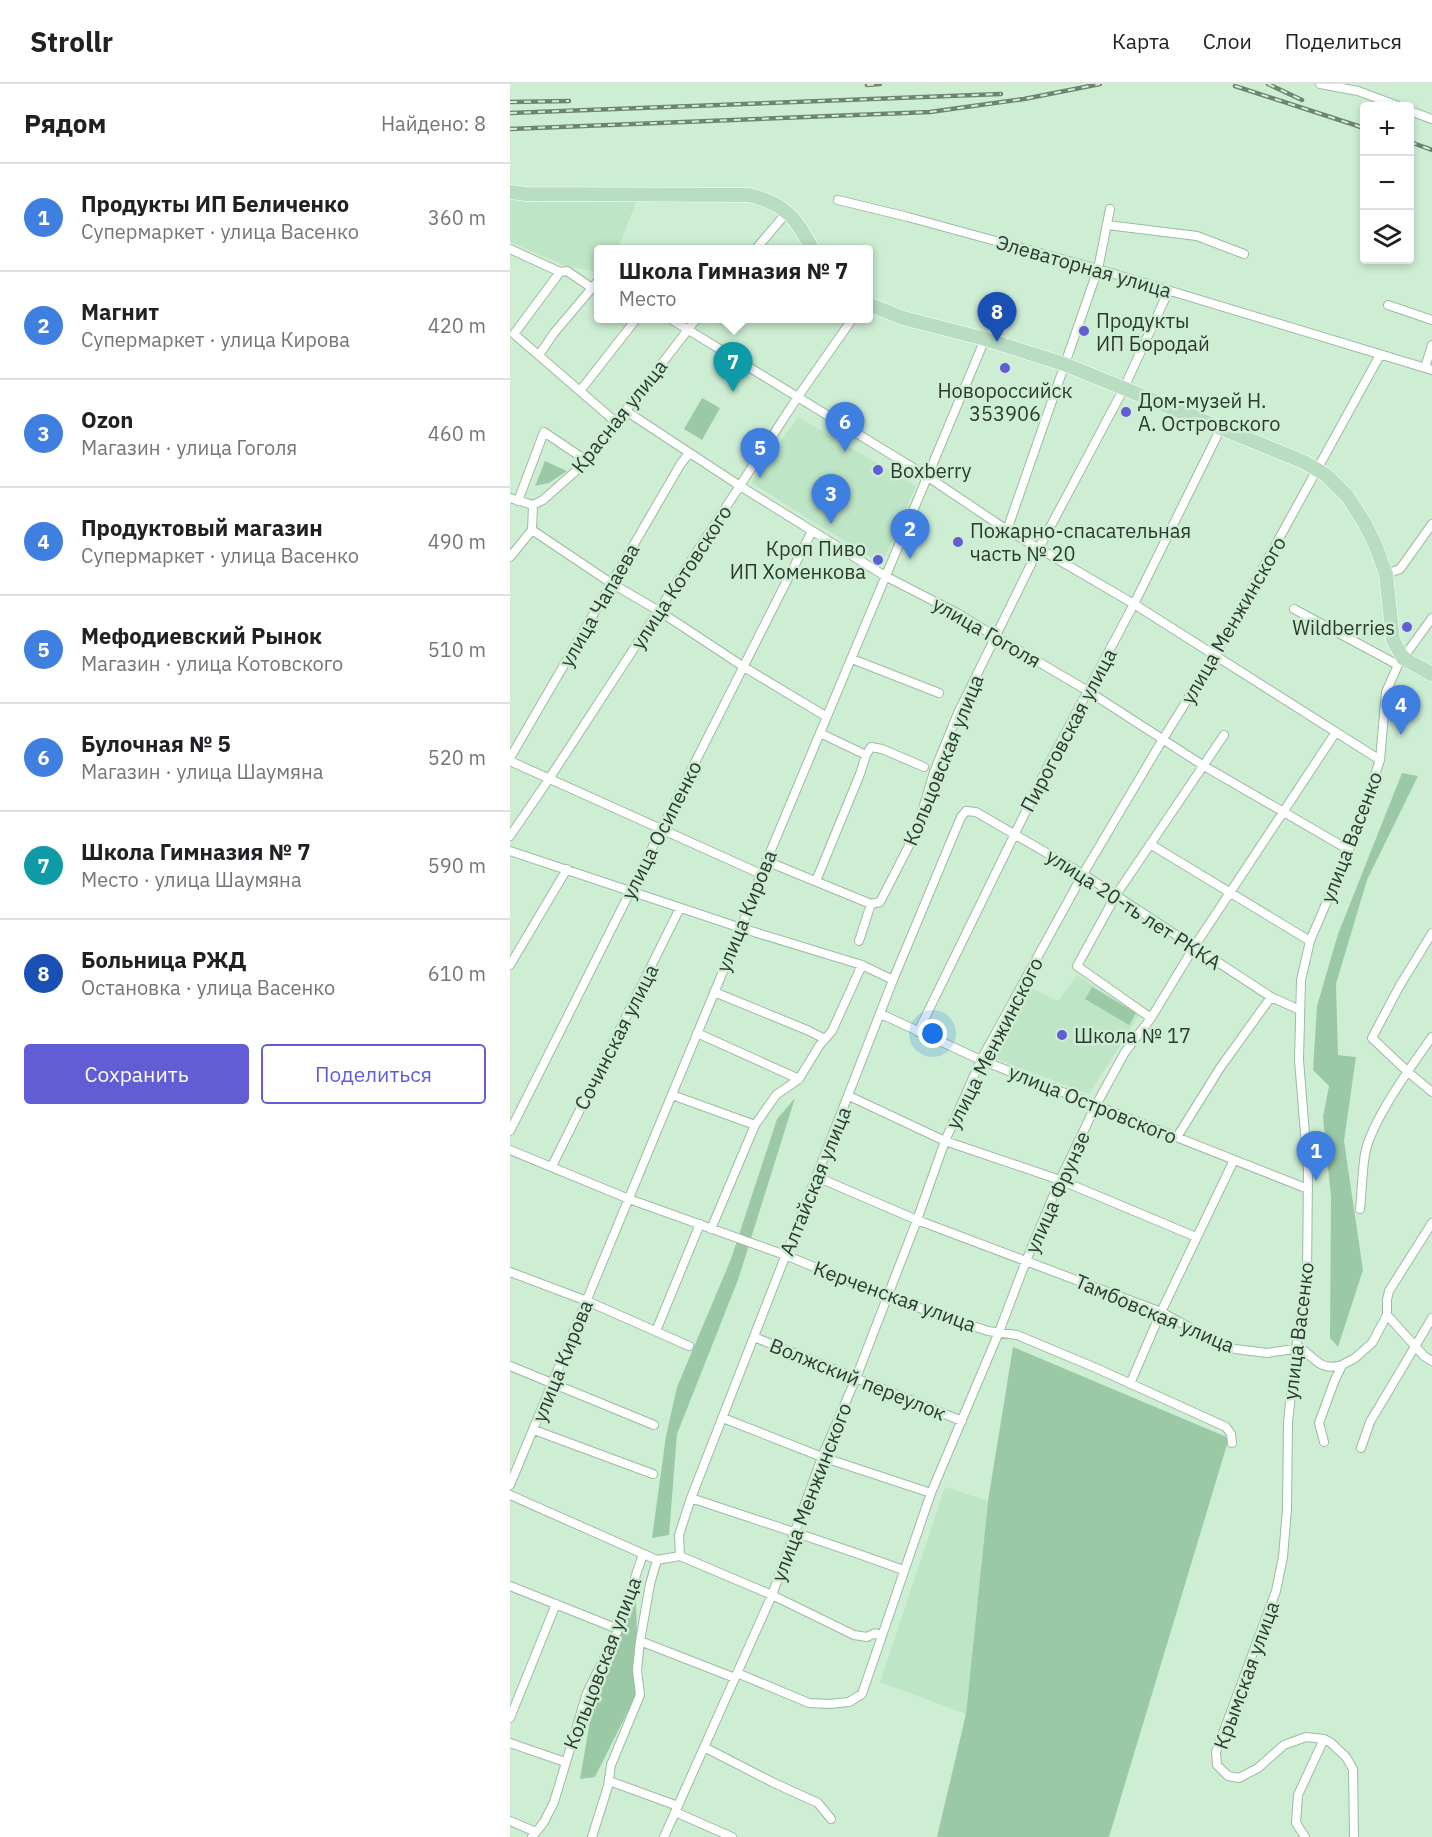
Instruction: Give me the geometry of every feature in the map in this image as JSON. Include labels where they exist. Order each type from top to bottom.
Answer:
[{"type":"main road","points":[[510,192],[748,195],[769,200],[788,211],[811,245]]},
{"type":"main road","points":[[873,306],[903,318],[985,339],[1064,364],[1220,430],[1304,462],[1326,474],[1348,497],[1375,544],[1386,574],[1393,640],[1401,662],[1432,674]]},
{"type":"street","points":[[1320,84],[1358,91],[1387,102]]},
{"type":"street","points":[[1414,112],[1432,119]]},
{"type":"street","name":"Элеваторная улица","points":[[838,200],[1098,269],[1429,369]]},
{"type":"street","points":[[1007,530],[1098,269],[1110,209]]},
{"type":"street","points":[[758,245],[788,211]]},
{"type":"street","points":[[1107,225],[1197,236],[1244,254]]},
{"type":"street","points":[[510,249],[560,272],[567,271],[594,284]]},
{"type":"street","points":[[560,272],[512,334],[617,423]]},
{"type":"street","points":[[539,355],[554,333],[594,285]]},
{"type":"street","name":"Кольцовская улица","points":[[860,938],[871,904],[880,902],[916,832],[934,772],[958,713],[1039,548],[1123,390],[1169,290]]},
{"type":"street","points":[[1388,305],[1432,320]]},
{"type":"street","points":[[580,391],[633,323]]},
{"type":"street","points":[[676,323],[928,477],[1007,530],[1134,604],[1380,760]]},
{"type":"street","name":"Красная улица","points":[[533,505],[543,500],[587,461],[693,323]]},
{"type":"street","name":"улица Котовского","points":[[510,836],[797,398],[850,323]]},
{"type":"street","name":"улица Кирова","points":[[510,1485],[741,928],[766,861],[985,339]]},
{"type":"street","points":[[1429,369],[1432,345]]},
{"type":"street","name":"улица Менжинского","points":[[664,1837],[772,1595],[822,1457],[856,1378],[945,1141],[981,1060],[1083,874],[1215,655],[1380,355]]},
{"type":"street","name":"улица Гоголя","points":[[626,411],[740,486],[885,576],[959,614],[1088,691],[1204,766],[1349,850]]},
{"type":"street","name":"Пироговская улица","points":[[918,1032],[1014,834],[1134,604],[1220,430]]},
{"type":"street","points":[[510,557],[532,530],[533,505],[514,500],[544,432],[587,461]]},
{"type":"street","name":"улица Чапаева","points":[[510,759],[689,453]]},
{"type":"street","points":[[1386,574],[1400,568],[1432,524]]},
{"type":"street","points":[[532,530],[611,583],[827,717]]},
{"type":"street","name":"улица Осипенко","points":[[510,1131],[812,531]]},
{"type":"street","points":[[1294,609],[1401,662]]},
{"type":"street","name":"улица Васенко","points":[[1288,1422],[1307,1276],[1308,1189],[1299,1060],[1301,980],[1310,941],[1349,850],[1380,760],[1386,692],[1401,662],[1432,618]]},
{"type":"street","points":[[852,659],[939,693]]},
{"type":"street","name":"улица Фрунзе","points":[[736,1676],[809,1703],[849,1702],[862,1694],[931,1493],[1060,1180],[1096,1105],[1125,1052],[1151,1017],[1194,947],[1336,732]]},
{"type":"street","points":[[820,733],[866,755]]},
{"type":"street","points":[[1151,1017],[1077,966],[1116,895],[1224,735]]},
{"type":"street","points":[[816,881],[871,747],[882,749],[924,767]]},
{"type":"street","points":[[510,759],[549,779],[761,874]]},
{"type":"street","name":"улица 20-ть лет РККА","points":[[966,811],[976,812],[1083,874],[1271,997],[1300,1010]]},
{"type":"street","name":"Алтайская улица","points":[[680,1556],[679,1535],[691,1498],[893,980],[961,818],[966,811]]},
{"type":"street","points":[[1150,844],[1310,941]]},
{"type":"street","points":[[510,851],[741,928],[862,964],[893,980]]},
{"type":"street","points":[[766,861],[871,904]]},
{"type":"street","points":[[510,965],[567,869]]},
{"type":"street","name":"Сочинская улица","points":[[552,1166],[680,908]]},
{"type":"street","points":[[1432,933],[1399,987],[1372,1038],[1432,1092]]},
{"type":"street","points":[[711,1228],[754,1125],[776,1095],[799,1079],[832,1031],[862,964]]},
{"type":"street","points":[[714,992],[807,1030],[825,1040]]},
{"type":"street","points":[[1177,1137],[1220,1068],[1271,997]]},
{"type":"street","name":"улица Островского","points":[[881,1014],[981,1060],[1308,1189]]},
{"type":"street","points":[[697,1033],[799,1079]]},
{"type":"street","points":[[1360,1209],[1365,1154],[1370,1138],[1408,1072],[1432,1037]]},
{"type":"street","points":[[672,1095],[754,1125]]},
{"type":"street","points":[[849,1096],[945,1141],[1060,1180],[1196,1237]]},
{"type":"street","name":"Керченская улица","points":[[510,1150],[629,1199],[785,1255],[887,1297],[988,1331],[1017,1335],[1226,1427],[1232,1434],[1232,1443]]},
{"type":"street","points":[[1130,1384],[1161,1312],[1234,1160]]},
{"type":"street","name":"Тамбовская улица","points":[[817,1177],[917,1220],[1161,1312],[1222,1345],[1267,1353],[1296,1348]]},
{"type":"street","points":[[1296,1348],[1301,1348],[1314,1361],[1327,1368],[1342,1365],[1355,1358],[1372,1343],[1387,1315],[1386,1300],[1389,1291],[1432,1223]]},
{"type":"street","points":[[656,1331],[700,1224]]},
{"type":"street","points":[[510,1272],[587,1301],[689,1346]]},
{"type":"street","points":[[1387,1315],[1432,1361]]},
{"type":"street","points":[[1361,1448],[1370,1422],[1432,1318]]},
{"type":"street","name":"Волжский переулок","points":[[754,1337],[962,1421]]},
{"type":"street","points":[[1324,1442],[1319,1423],[1342,1365]]},
{"type":"street","points":[[510,1366],[654,1425]]},
{"type":"street","points":[[723,1418],[822,1457],[931,1493]]},
{"type":"street","name":"Крымская улица","points":[[1288,1422],[1287,1509],[1283,1557],[1276,1591],[1216,1752],[1217,1765],[1228,1776],[1239,1778],[1258,1768],[1284,1745],[1306,1737],[1324,1739]]},
{"type":"street","points":[[534,1430],[653,1474]]},
{"type":"street","points":[[510,1495],[657,1560],[680,1556],[772,1595],[854,1635],[867,1637],[875,1633],[881,1635]]},
{"type":"street","points":[[691,1498],[827,1542],[903,1570]]},
{"type":"street","name":"Кольцовская улица","points":[[534,1834],[554,1802],[587,1693],[618,1629],[643,1554]]},
{"type":"street","name":"Кольцовская улица","points":[[592,1837],[612,1765],[640,1695],[637,1670],[640,1641],[650,1584],[657,1560]]},
{"type":"street","points":[[510,1586],[618,1629]]},
{"type":"street","points":[[510,1718],[555,1604]]},
{"type":"street","points":[[640,1641],[736,1676]]},
{"type":"street","points":[[1305,1837],[1296,1823],[1298,1796],[1324,1739],[1346,1757],[1353,1769],[1354,1837]]},
{"type":"street","points":[[510,1743],[565,1762]]},
{"type":"street","points":[[704,1747],[818,1803],[831,1819]]},
{"type":"street","points":[[609,1781],[676,1809],[732,1837]]},
{"type":"street","points":[[510,1821],[534,1834]]},
{"type":"shaded area","points":[[510,199],[636,202],[620,245],[594,245],[594,271],[566,266],[510,242]]},
{"type":"shaded area","points":[[702,398],[720,408],[702,440],[684,429]]},
{"type":"shaded area","points":[[798,417],[916,486],[882,564],[751,483]]},
{"type":"shaded area","points":[[545,461],[567,471],[549,483],[535,486]]},
{"type":"shaded area","points":[[1402,773],[1418,776],[1367,880],[1336,984],[1338,1055],[1356,1057],[1344,1141],[1363,1270],[1338,1347],[1330,1338],[1331,1197],[1323,1117],[1329,1086],[1313,1070],[1317,1006],[1338,934]]},
{"type":"shaded area","name":"Школа № 17","points":[[1077,975],[1139,1015],[1089,1094],[986,1055],[1025,985],[1058,1001]]},
{"type":"shaded area","points":[[1092,987],[1136,1013],[1129,1025],[1085,999]]},
{"type":"shaded area","points":[[795,1098],[738,1280],[677,1434],[669,1535],[652,1538],[666,1436],[677,1387],[731,1259],[777,1119]]},
{"type":"shaded area","points":[[1013,1347],[1229,1438],[1109,1837],[937,1837],[966,1714],[988,1501]]},
{"type":"shaded area","points":[[945,1487],[988,1501],[966,1714],[880,1682]]},
{"type":"shaded area","points":[[635,1578],[639,1689],[595,1777],[580,1779],[591,1715]]},
{"type":"railway","points":[[867,85],[880,84]]},
{"type":"railway","points":[[510,129],[930,112],[1024,99],[1100,84]]},
{"type":"railway","points":[[1268,84],[1302,100]]},
{"type":"railway","points":[[1235,86],[1360,127]]},
{"type":"railway","points":[[510,113],[1001,94]]},
{"type":"railway","points":[[510,102],[569,101]]},
{"type":"railway","points":[[1414,143],[1432,150]]},
{"type":"place","name":"Продукты ИП Бородай","points":[[1084,331]]},
{"type":"place","name":"Больница РЖД","points":[[997,342]]},
{"type":"place","name":"Новороссийск 353906","points":[[1005,368]]},
{"type":"place","name":"Школа Гимназия № 7","points":[[733,392]]},
{"type":"place","name":"Дом-музей Н. А. Островского","points":[[1126,412]]},
{"type":"place","name":"Булочная № 5","points":[[845,452]]},
{"type":"place","name":"Boxberry","points":[[878,470]]},
{"type":"place","name":"Мефодиевский Рынок","points":[[760,478]]},
{"type":"place","name":"Ozon","points":[[831,524]]},
{"type":"place","name":"Пожарно-спасательная часть № 20","points":[[958,542]]},
{"type":"place","name":"Магнит","points":[[910,559]]},
{"type":"place","name":"Кроп Пиво ИП Хоменкова","points":[[878,560]]},
{"type":"place","name":"Wildberries","points":[[1407,627]]},
{"type":"place","name":"Продуктовый магазин","points":[[1401,735]]},
{"type":"place","name":"Школа № 17","points":[[1062,1035]]},
{"type":"place","name":"Продукты ИП Беличенко","points":[[1316,1181]]}]
